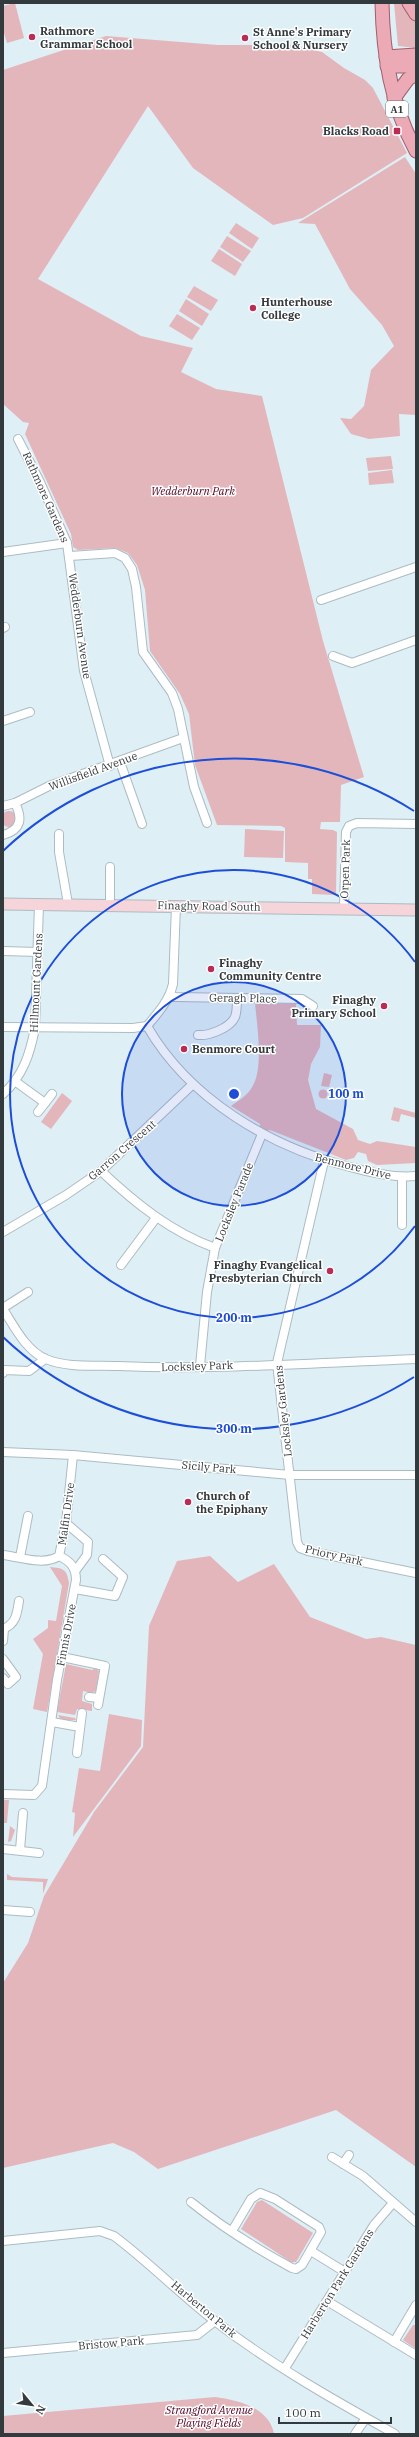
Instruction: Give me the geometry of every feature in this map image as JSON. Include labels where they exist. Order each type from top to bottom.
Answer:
[{"type":"main road","name":"A1","points":[[382,3],[386,61],[394,98],[404,129],[416,150]]},
{"type":"main road","points":[[409,3],[416,14]]},
{"type":"main road","points":[[386,61],[416,55]]},
{"type":"main road","points":[[386,61],[416,66]]},
{"type":"main road","points":[[394,98],[408,79],[416,74]]},
{"type":"street","name":"Rathmore Gardens","points":[[18,439],[40,482],[67,543],[70,556]]},
{"type":"street","points":[[3,552],[67,543]]},
{"type":"street","points":[[70,556],[115,553],[125,558],[132,569],[136,587],[143,652],[172,694],[178,709],[194,787],[207,823]]},
{"type":"street","name":"Wedderburn Avenue","points":[[70,556],[84,671],[110,766]]},
{"type":"street","points":[[321,600],[416,568]]},
{"type":"street","points":[[333,656],[352,663],[416,640]]},
{"type":"street","points":[[3,721],[30,712]]},
{"type":"street","name":"Willisfield Avenue","points":[[3,806],[15,803],[49,786],[110,766],[183,738]]},
{"type":"street","points":[[120,762],[142,824]]},
{"type":"street","points":[[3,836],[14,831],[19,825],[20,814],[15,803]]},
{"type":"street","name":"Orpen Park","points":[[344,908],[346,832],[349,826],[357,823],[416,824]]},
{"type":"street","points":[[59,834],[59,852],[68,904]]},
{"type":"street","points":[[110,867],[110,905]]},
{"type":"street","name":"Finaghy Road South","points":[[3,904],[416,910]]},
{"type":"street","name":"Hillmount Gardens","points":[[3,1094],[16,1082],[32,1048],[35,1028],[39,904]]},
{"type":"street","points":[[3,1027],[133,1028],[147,1026],[170,995],[175,969],[176,906]]},
{"type":"street","points":[[3,951],[38,952]]},
{"type":"street","name":"Geragh Place","points":[[170,995],[175,997],[302,999],[313,1006]]},
{"type":"street","points":[[198,1035],[207,1036],[231,1022],[236,1016],[237,998]]},
{"type":"street","name":"Benmore Drive","points":[[147,1026],[193,1084],[262,1134],[324,1161],[402,1177],[416,1176]]},
{"type":"street","points":[[16,1082],[45,1103]]},
{"type":"street","name":"Garron Crescent","points":[[3,1232],[60,1199],[100,1171],[193,1084]]},
{"type":"street","points":[[38,1112],[52,1094]]},
{"type":"street","name":"Locksley Parade","points":[[200,1366],[207,1292],[215,1248],[262,1134]]},
{"type":"street","name":"Locksley Gardens","points":[[290,1475],[277,1364],[324,1161]]},
{"type":"street","points":[[100,1171],[122,1192],[156,1218],[181,1234],[215,1248]]},
{"type":"street","points":[[402,1177],[402,1225]]},
{"type":"street","points":[[121,1265],[156,1218]]},
{"type":"street","points":[[3,1373],[4,1370],[29,1371],[45,1359],[26,1343],[3,1309],[28,1292]]},
{"type":"street","name":"Locksley Park","points":[[45,1359],[79,1364],[159,1367],[416,1359]]},
{"type":"street","name":"Sicily Park","points":[[3,1452],[73,1455],[290,1475],[416,1475]]},
{"type":"street","name":"Malfin Drive","points":[[3,1555],[44,1561],[53,1560],[59,1556],[66,1523],[73,1455]]},
{"type":"street","name":"Priory Park","points":[[290,1475],[300,1548],[308,1551],[416,1573]]},
{"type":"street","points":[[20,1557],[28,1516]]},
{"type":"street","points":[[59,1556],[69,1562],[76,1570],[87,1555],[88,1542],[66,1523]]},
{"type":"street","points":[[74,1589],[115,1596],[123,1577],[104,1559]]},
{"type":"street","name":"Finnis Drive","points":[[3,1794],[28,1796],[34,1795],[39,1791],[52,1722],[76,1570]]},
{"type":"street","points":[[3,1641],[3,1629],[11,1625],[16,1618],[19,1601]]},
{"type":"street","points":[[62,1657],[105,1666],[98,1702],[89,1697]]},
{"type":"street","points":[[3,1659],[16,1677],[8,1684],[3,1678]]},
{"type":"street","points":[[77,1753],[82,1713]]},
{"type":"street","points":[[52,1722],[80,1727]]},
{"type":"street","points":[[20,1850],[22,1813]]},
{"type":"street","points":[[3,1849],[40,1853]]},
{"type":"street","points":[[3,1910],[30,1912]]},
{"type":"street","points":[[344,2164],[349,2155]]},
{"type":"street","points":[[332,2157],[363,2176],[416,2222]]},
{"type":"street","points":[[191,2202],[232,2231],[292,2268],[299,2268],[311,2251],[321,2232],[320,2228],[263,2194],[251,2199],[232,2231]]},
{"type":"street","name":"Harberton Park Gardens","points":[[284,2368],[374,2225],[393,2203]]},
{"type":"street","name":"Harberton Park","points":[[3,2241],[100,2231],[114,2236],[215,2321],[284,2368],[395,2434]]},
{"type":"street","points":[[311,2251],[344,2272]]},
{"type":"street","points":[[327,2301],[416,2356]]},
{"type":"street","points":[[394,2342],[413,2317],[416,2306]]},
{"type":"street","name":"Bristow Park","points":[[3,2353],[197,2335],[215,2321]]},
{"type":"street","points":[[355,2434],[366,2418]]},
{"type":"green space","points":[[15,3],[24,38],[7,43],[3,30],[3,6]]},
{"type":"green space","points":[[394,3],[405,3],[416,20],[416,48],[398,46]]},
{"type":"green space","name":"Wedderburn Park","points":[[106,36],[218,45],[293,45],[322,52],[344,68],[365,80],[373,88],[407,153],[303,218],[273,225],[193,168],[148,106],[38,279],[141,336],[193,348],[181,372],[216,389],[262,396],[323,641],[364,777],[341,785],[340,822],[321,822],[320,829],[333,830],[337,832],[336,895],[312,894],[312,879],[308,879],[308,863],[285,862],[285,828],[281,826],[217,825],[195,765],[189,714],[180,694],[150,651],[145,590],[137,565],[128,553],[116,548],[78,550],[73,547],[71,534],[25,434],[29,423],[23,422],[3,404],[3,70]]},
{"type":"green space","points":[[405,157],[416,174],[416,415],[399,414],[400,436],[369,439],[351,434],[340,418],[351,419],[364,406],[371,370],[394,346],[382,325],[350,289],[315,224],[298,223]]},
{"type":"green space","points":[[236,223],[259,238],[252,249],[229,233]]},
{"type":"green space","points":[[227,236],[251,251],[243,262],[220,247]]},
{"type":"green space","points":[[219,249],[242,264],[235,276],[211,261]]},
{"type":"green space","points":[[194,286],[218,300],[211,311],[187,297]]},
{"type":"green space","points":[[186,299],[209,314],[202,326],[179,311]]},
{"type":"green space","points":[[177,314],[200,328],[192,340],[169,326]]},
{"type":"green space","points":[[391,456],[393,469],[368,471],[366,458]]},
{"type":"green space","points":[[392,470],[394,483],[369,485],[368,473]]},
{"type":"green space","points":[[9,811],[15,813],[17,819],[15,825],[9,827],[3,825],[1,819],[3,813]]},
{"type":"green space","points":[[245,829],[284,831],[283,858],[244,857]]},
{"type":"green space","points":[[255,1003],[296,1004],[297,1025],[321,1025],[320,1047],[311,1064],[308,1080],[316,1109],[353,1129],[358,1140],[370,1144],[377,1141],[416,1147],[416,1163],[377,1165],[368,1161],[366,1154],[358,1152],[354,1158],[346,1160],[270,1130],[267,1131],[260,1127],[260,1124],[231,1106],[248,1093],[256,1079],[259,1046]]},
{"type":"green space","points":[[324,1073],[332,1075],[329,1087],[321,1086]]},
{"type":"green space","points":[[323,1089],[328,1094],[323,1099],[318,1094]]},
{"type":"green space","points":[[62,1093],[72,1101],[51,1129],[41,1122]]},
{"type":"green space","points":[[394,1107],[416,1113],[416,1118],[401,1114],[399,1122],[391,1120]]},
{"type":"green space","points":[[210,1556],[238,1582],[274,1564],[310,1617],[366,1639],[381,1637],[416,1645],[416,2167],[336,2110],[158,2169],[134,2152],[113,2143],[3,2168],[3,1983],[28,1943],[44,1896],[94,1812],[143,1747],[149,1626],[177,1561]]},
{"type":"green space","points":[[50,1567],[64,1570],[69,1583],[47,1712],[33,1709],[43,1654],[33,1639],[48,1628],[48,1620],[56,1621],[62,1586]]},
{"type":"green space","points":[[66,1664],[92,1670],[96,1668],[99,1671],[96,1691],[92,1693],[83,1691],[82,1701],[92,1704],[92,1711],[77,1709],[75,1715],[57,1712]]},
{"type":"green space","points":[[109,1714],[142,1720],[141,1746],[73,1837],[75,1813],[72,1812],[79,1768],[100,1771]]},
{"type":"green space","points":[[58,1715],[75,1718],[76,1720],[61,1720]]},
{"type":"green space","points":[[3,1800],[9,1800],[7,1823],[3,1823]]},
{"type":"green space","points":[[10,1826],[15,1830],[11,1841],[8,1842]]},
{"type":"green space","points":[[7,1874],[12,1877],[48,1879],[43,1894],[43,1882],[7,1880]]},
{"type":"green space","points":[[262,2200],[313,2233],[296,2262],[291,2262],[241,2229],[257,2202]]},
{"type":"green space","points":[[413,2325],[416,2325],[416,2349],[403,2340]]},
{"type":"green space","name":"Strangford Avenue Playing Fields","points":[[215,2397],[233,2400],[251,2406],[259,2411],[266,2417],[274,2434],[3,2434],[3,2416]]},
{"type":"place","name":"Rathmore Grammar School","points":[[32,37]]},
{"type":"place","name":"St Anne's Primary School & Nursery","points":[[245,38]]},
{"type":"place","name":"Blacks Road","points":[[397,131]]},
{"type":"place","name":"Hunterhouse College","points":[[253,308]]},
{"type":"place","name":"Finaghy Community Centre","points":[[211,969]]},
{"type":"place","name":"Finaghy Primary School","points":[[384,1006]]},
{"type":"place","name":"Benmore Court","points":[[184,1049]]},
{"type":"place","name":"Finaghy Evangelical Presbyterian Church","points":[[330,1271]]},
{"type":"place","name":"Church of the Epiphany","points":[[188,1502]]}]
